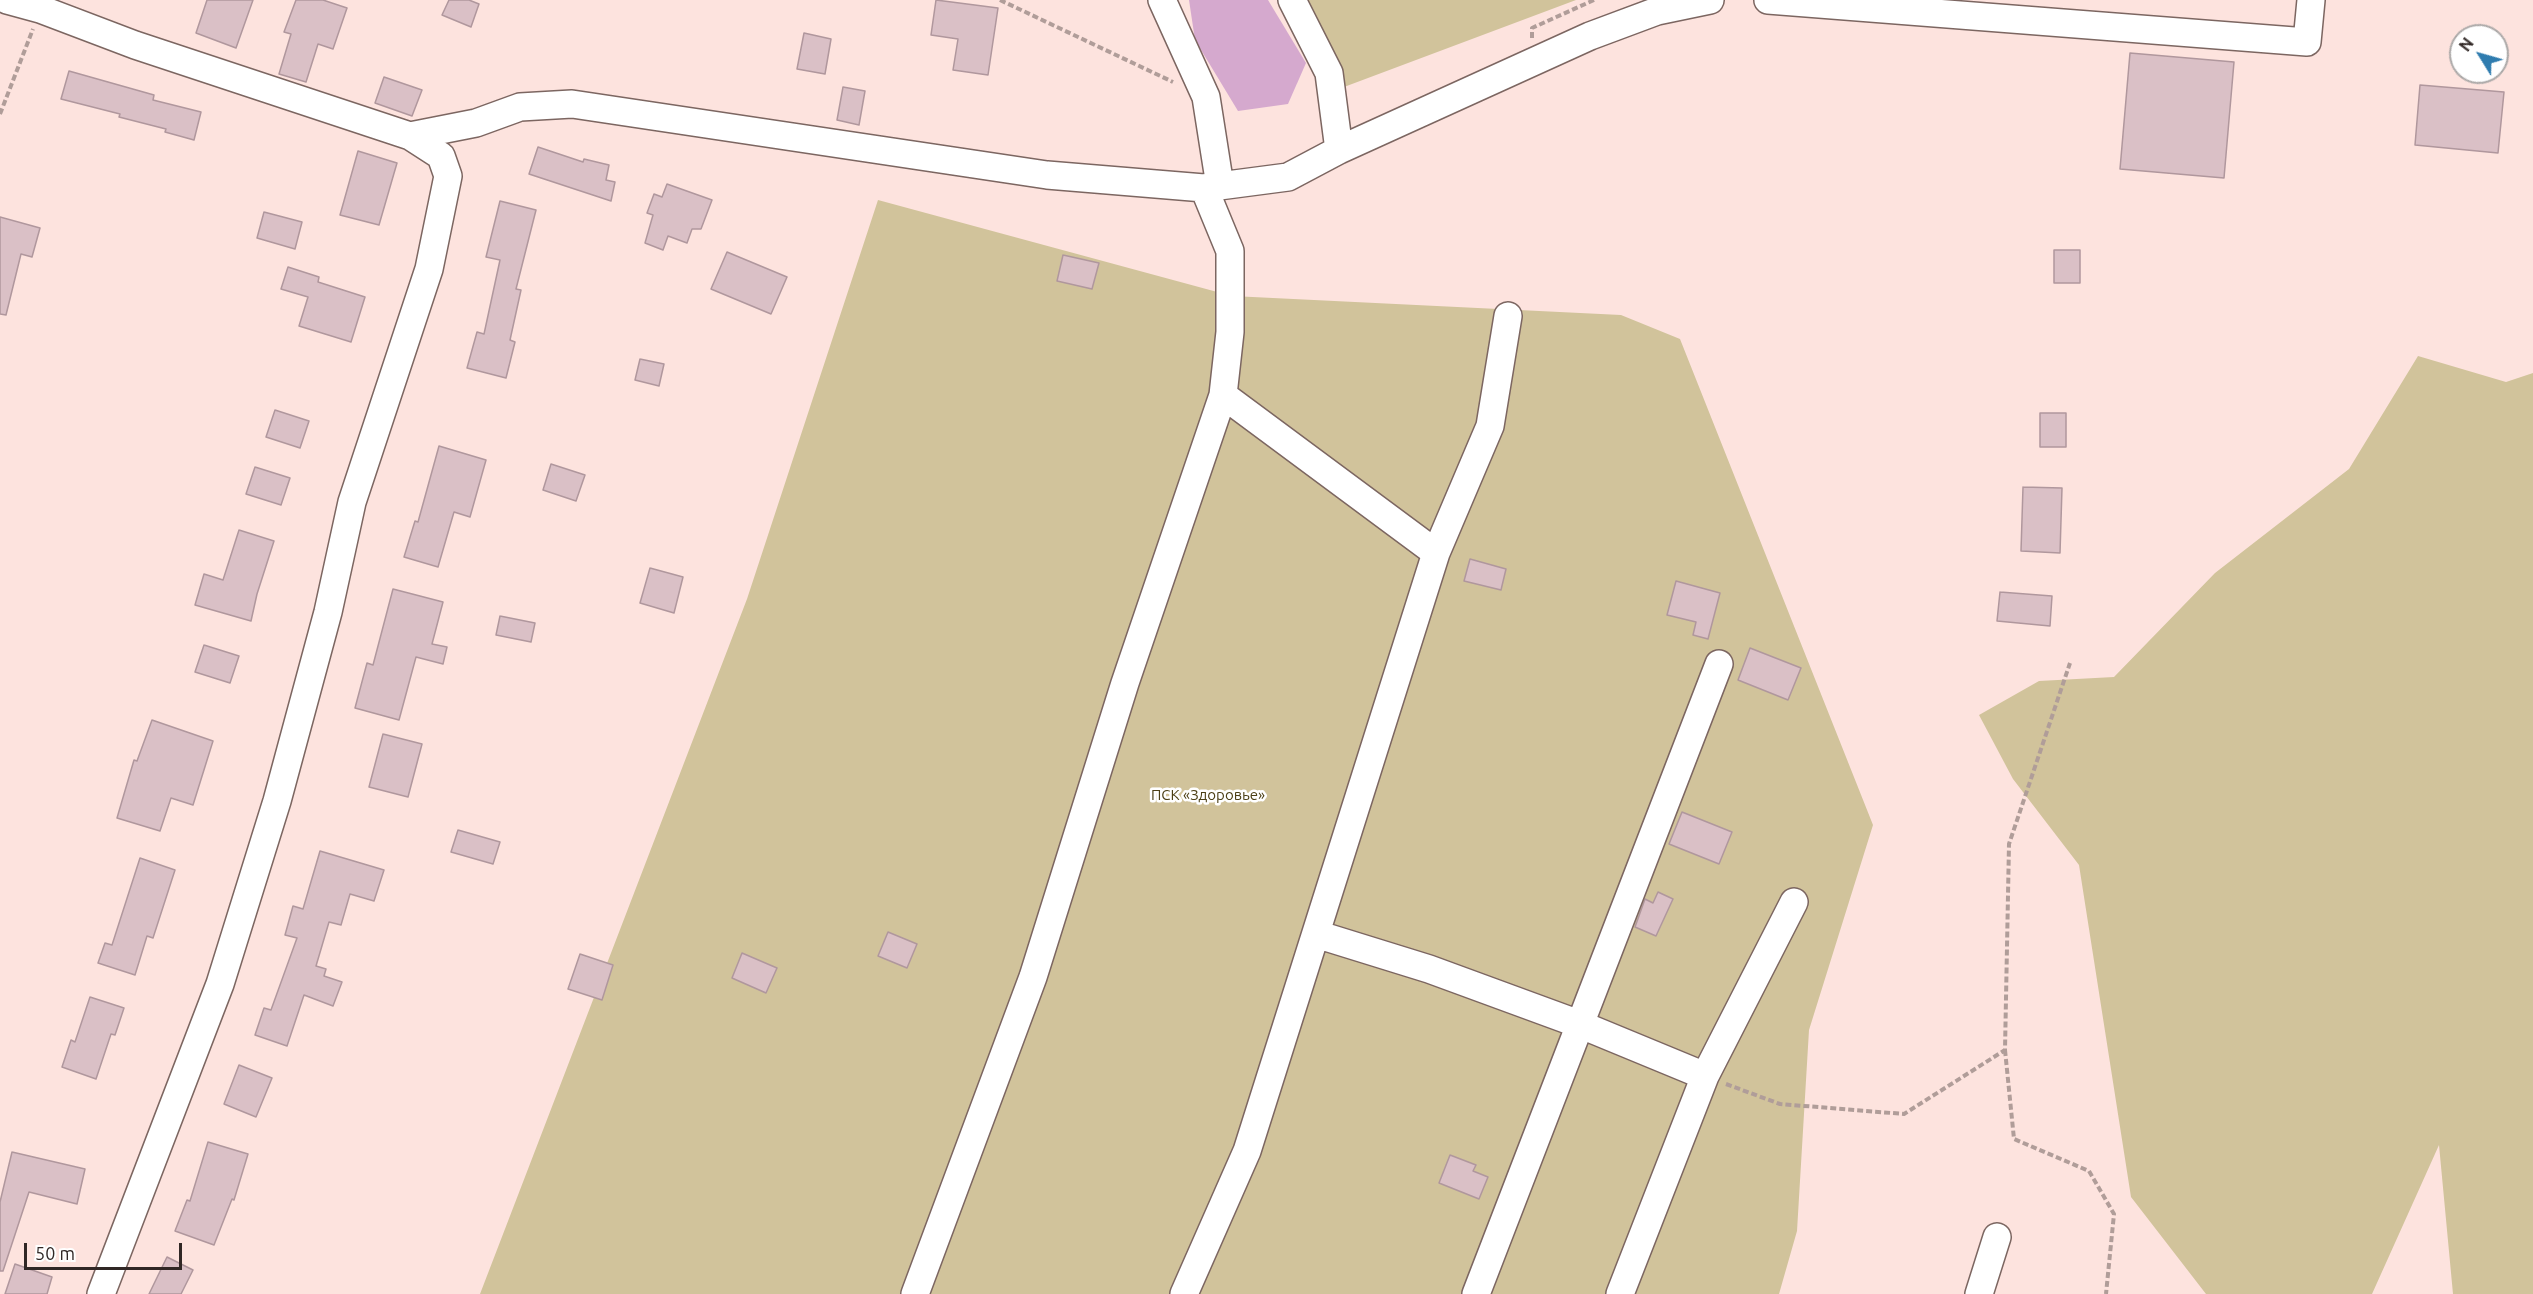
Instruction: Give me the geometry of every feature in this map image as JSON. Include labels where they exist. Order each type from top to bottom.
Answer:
[{"type":"street","points":[[8,0],[40,9],[135,45],[410,136],[441,156],[448,176],[429,268],[352,502],[328,612],[277,801],[220,984],[101,1294]]},
{"type":"street","points":[[915,1294],[1033,976],[1125,683],[1223,395],[1230,332],[1230,251],[1212,187],[1206,98],[1162,0]]},
{"type":"street","points":[[1292,0],[1329,73],[1339,150]]},
{"type":"street","points":[[410,136],[476,123],[520,107],[572,104],[1047,175],[1212,187],[1288,177],[1339,150],[1590,36],[1657,11],[1710,0]]},
{"type":"street","points":[[1768,0],[2307,42],[2311,0]]},
{"type":"street","points":[[1184,1294],[1247,1151],[1436,553],[1490,426],[1508,316]]},
{"type":"street","points":[[1223,395],[1436,553]]},
{"type":"street","points":[[1476,1294],[1719,664]]},
{"type":"street","points":[[1620,1294],[1705,1076],[1794,902]]},
{"type":"street","points":[[1316,934],[1430,969],[1579,1024],[1705,1076]]},
{"type":"street","points":[[1979,1294],[1996,1237]]},
{"type":"path","points":[[1000,0],[1174,82]]},
{"type":"path","points":[[0,114],[40,9]]},
{"type":"path","points":[[2070,663],[2009,844],[2004,1050],[2014,1139],[2089,1172],[2114,1214],[2106,1294]]},
{"type":"path","points":[[1705,1076],[1780,1104],[1904,1114],[2004,1050]]},
{"type":"green space","points":[[1305,0],[1576,0],[1344,87]]},
{"type":"green space","name":"ПСК «Здоровье»","points":[[878,200],[1232,296],[1621,315],[1680,339],[1873,825],[1809,1030],[1797,1231],[1779,1294],[480,1294],[747,599]]},
{"type":"green space","points":[[2418,356],[2506,382],[2533,373],[2533,1294],[2453,1294],[2439,1145],[2372,1294],[2206,1294],[2131,1197],[2079,865],[2013,779],[1979,715],[2039,681],[2114,677],[2215,573],[2349,469]]},
{"type":"shaded area","points":[[1189,0],[1268,0],[1306,63],[1288,104],[1238,111],[1195,40]]},
{"type":"building","points":[[207,0],[253,0],[236,48],[196,33]]},
{"type":"building","points":[[296,0],[323,0],[347,8],[333,49],[318,44],[306,82],[279,74],[291,34],[284,32]]},
{"type":"building","points":[[449,0],[469,0],[479,4],[471,27],[442,15]]},
{"type":"building","points":[[936,0],[998,8],[988,75],[953,70],[958,39],[931,35]]},
{"type":"building","points":[[804,33],[831,39],[825,74],[797,69]]},
{"type":"building","points":[[2130,53],[2234,62],[2224,178],[2120,169]]},
{"type":"building","points":[[69,71],[154,95],[153,100],[201,112],[194,140],[165,132],[166,129],[119,117],[120,114],[61,99]]},
{"type":"building","points":[[384,77],[422,90],[412,116],[375,103]]},
{"type":"building","points":[[2420,85],[2504,92],[2498,153],[2415,145]]},
{"type":"building","points":[[843,87],[865,91],[859,125],[837,120]]},
{"type":"building","points":[[538,147],[583,162],[584,159],[609,165],[606,180],[615,182],[611,201],[529,174]]},
{"type":"building","points":[[358,151],[397,163],[379,225],[340,215]]},
{"type":"building","points":[[667,184],[712,200],[701,229],[692,229],[687,243],[668,236],[663,250],[645,243],[653,215],[647,213],[654,194],[662,197]]},
{"type":"building","points":[[500,201],[536,210],[516,289],[521,290],[510,340],[515,342],[506,378],[467,368],[477,332],[484,334],[500,260],[486,257]]},
{"type":"building","points":[[264,212],[302,222],[295,249],[257,238]]},
{"type":"building","points":[[0,217],[40,228],[32,257],[21,254],[6,315],[0,314]]},
{"type":"building","points":[[2054,250],[2080,250],[2080,283],[2054,283]]},
{"type":"building","points":[[727,252],[787,277],[771,314],[711,289]]},
{"type":"building","points":[[1063,255],[1099,263],[1092,289],[1057,281]]},
{"type":"building","points":[[288,267],[319,277],[318,282],[365,297],[351,342],[299,326],[308,297],[281,289]]},
{"type":"building","points":[[640,359],[664,364],[659,386],[635,380]]},
{"type":"building","points":[[275,410],[309,421],[300,448],[266,437]]},
{"type":"building","points":[[2040,413],[2066,413],[2066,447],[2040,447]]},
{"type":"building","points":[[439,446],[486,460],[470,517],[454,512],[438,567],[404,557],[415,521],[418,522]]},
{"type":"building","points":[[551,464],[585,475],[576,501],[543,490]]},
{"type":"building","points":[[255,467],[290,478],[281,505],[246,494]]},
{"type":"building","points":[[2023,487],[2062,488],[2060,553],[2021,551]]},
{"type":"building","points":[[239,530],[274,541],[251,621],[195,605],[204,574],[223,580]]},
{"type":"building","points":[[1470,559],[1506,569],[1501,590],[1464,581]]},
{"type":"building","points":[[650,568],[683,577],[674,613],[640,603]]},
{"type":"building","points":[[1676,581],[1720,593],[1708,639],[1693,635],[1696,622],[1667,615]]},
{"type":"building","points":[[393,589],[443,602],[432,644],[447,647],[443,664],[416,657],[399,720],[355,708],[367,663],[373,665]]},
{"type":"building","points":[[2000,592],[2052,596],[2050,626],[1997,621]]},
{"type":"building","points":[[500,616],[535,623],[531,642],[496,635]]},
{"type":"building","points":[[204,645],[239,656],[230,683],[195,672]]},
{"type":"building","points":[[1750,648],[1801,668],[1788,700],[1738,680]]},
{"type":"building","points":[[152,720],[213,741],[193,805],[171,798],[160,831],[117,818],[134,760],[137,761]]},
{"type":"building","points":[[383,734],[422,744],[408,797],[369,787]]},
{"type":"building","points":[[1682,812],[1732,832],[1719,864],[1669,844]]},
{"type":"building","points":[[458,830],[500,842],[493,864],[451,852]]},
{"type":"building","points":[[320,851],[384,870],[374,901],[350,894],[341,925],[329,922],[316,966],[326,969],[324,976],[342,982],[333,1006],[304,995],[287,1046],[255,1035],[264,1008],[271,1010],[297,938],[285,935],[293,906],[303,909]]},
{"type":"building","points":[[140,858],[175,870],[153,938],[147,936],[135,975],[98,963],[105,943],[112,945]]},
{"type":"building","points":[[1658,892],[1673,899],[1656,936],[1635,927],[1645,899],[1653,903]]},
{"type":"building","points":[[888,932],[917,944],[907,968],[878,956]]},
{"type":"building","points":[[742,953],[777,968],[766,993],[732,978]]},
{"type":"building","points":[[580,954],[613,965],[602,1000],[568,989]]},
{"type":"building","points":[[90,997],[124,1008],[115,1035],[111,1034],[96,1079],[62,1067],[71,1040],[75,1042]]},
{"type":"building","points":[[239,1065],[272,1078],[256,1117],[224,1104]]},
{"type":"building","points":[[208,1142],[248,1154],[234,1200],[232,1199],[214,1245],[175,1231],[187,1200],[190,1201]]},
{"type":"building","points":[[12,1152],[85,1169],[77,1204],[29,1192],[3,1271],[0,1271],[0,1202]]},
{"type":"building","points":[[1450,1155],[1476,1165],[1473,1171],[1488,1177],[1479,1199],[1439,1183]]},
{"type":"building","points":[[167,1257],[193,1270],[181,1294],[149,1294]]},
{"type":"building","points":[[15,1264],[52,1277],[47,1294],[5,1294]]}]
